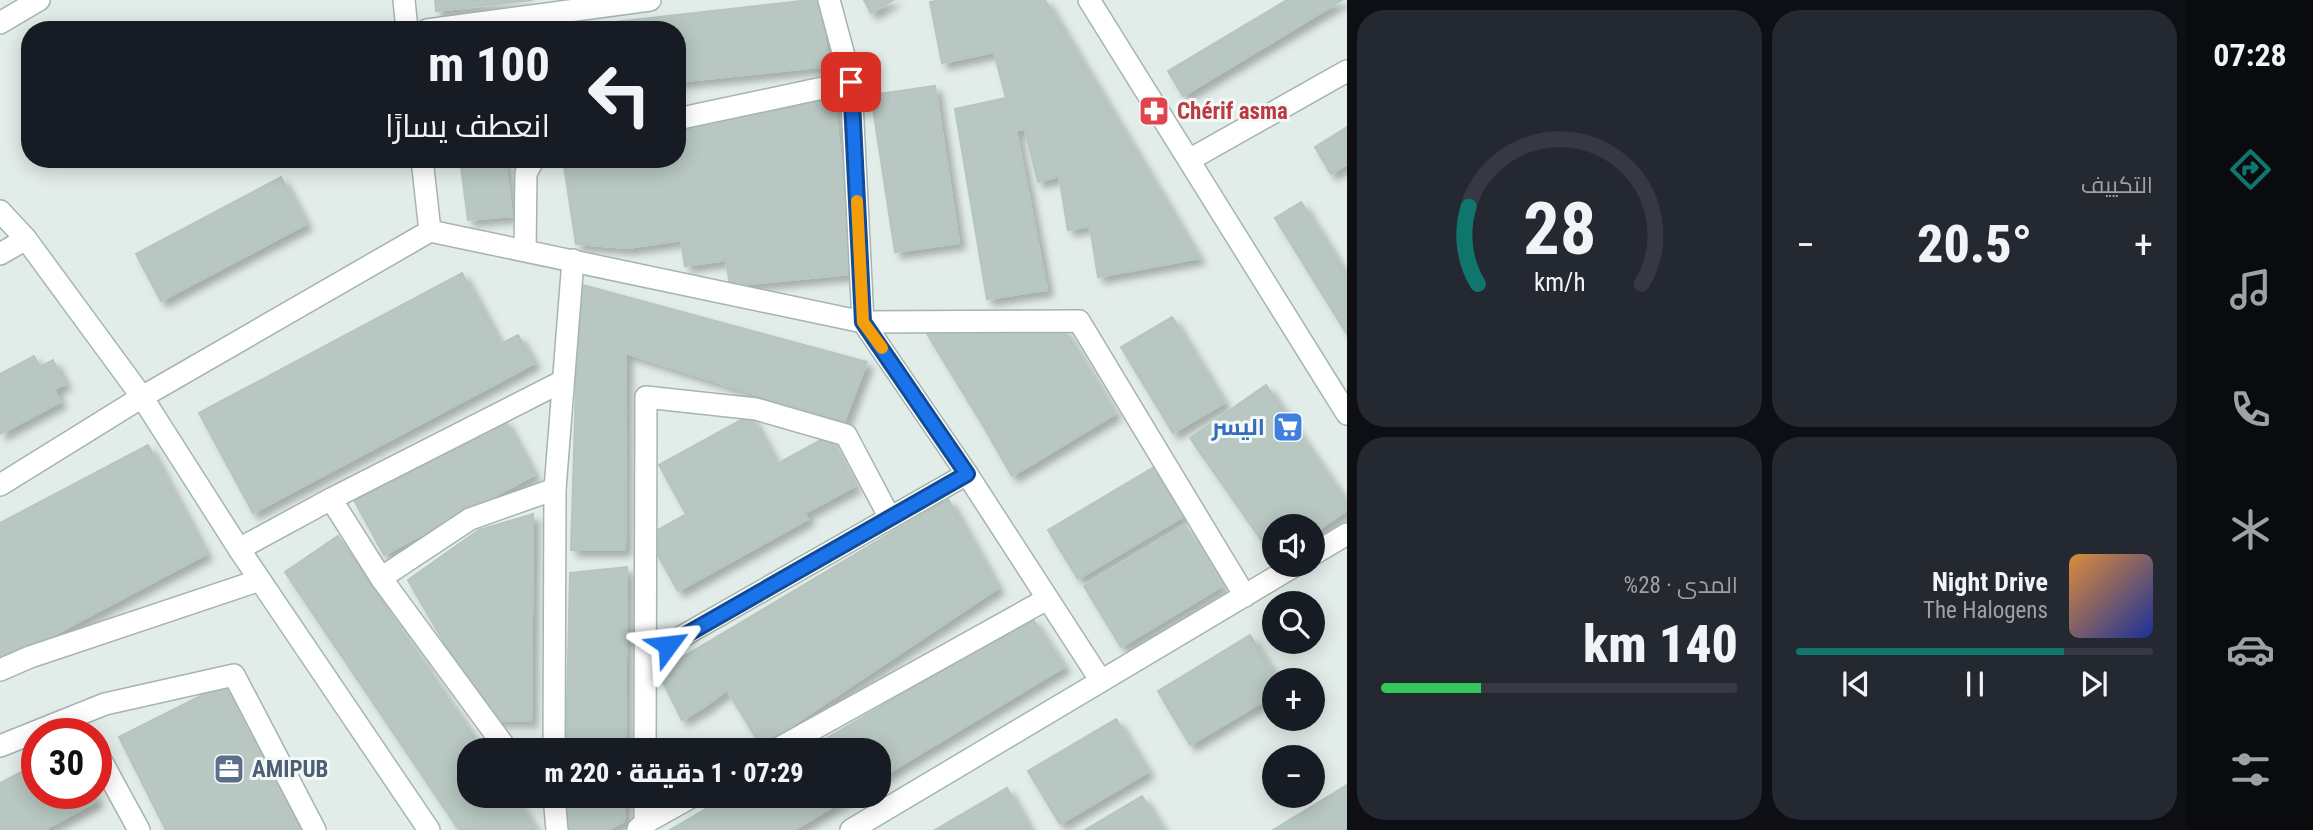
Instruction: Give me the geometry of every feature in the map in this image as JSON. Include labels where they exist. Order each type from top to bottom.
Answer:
[{"type":"street","points":[[0,23],[39,0]]},
{"type":"street","points":[[404,0],[406,21]]},
{"type":"street","points":[[494,21],[650,0]]},
{"type":"street","points":[[828,0],[851,82],[863,322],[967,474],[1101,681]]},
{"type":"street","points":[[1089,0],[1347,414]]},
{"type":"street","points":[[1189,160],[1347,71]]},
{"type":"street","points":[[686,117],[851,82]]},
{"type":"street","points":[[423,168],[430,231]]},
{"type":"street","points":[[525,250],[526,173],[529,168]]},
{"type":"street","points":[[0,211],[26,240],[142,397],[239,549],[429,830]]},
{"type":"street","points":[[0,485],[142,397],[430,231],[863,322],[1079,321],[1245,596]]},
{"type":"street","points":[[0,254],[26,240]]},
{"type":"street","points":[[554,738],[555,489],[573,260]]},
{"type":"street","points":[[239,549],[563,380]]},
{"type":"street","points":[[645,738],[646,397],[756,409],[846,435],[890,518]]},
{"type":"street","points":[[646,657],[967,474]]},
{"type":"street","points":[[381,578],[470,519],[555,489]]},
{"type":"street","points":[[331,499],[381,578],[498,738]]},
{"type":"street","points":[[1325,547],[1347,534]]},
{"type":"street","points":[[851,830],[1276,577]]},
{"type":"street","points":[[0,670],[30,657],[260,580]]},
{"type":"street","points":[[797,738],[1047,599]]},
{"type":"street","points":[[89,718],[105,704],[234,675],[315,830]]},
{"type":"street","points":[[0,746],[21,740]]},
{"type":"street","points":[[112,780],[139,830]]},
{"type":"street","points":[[641,826],[643,808]]},
{"type":"street","points":[[641,826],[672,808]]},
{"type":"building","points":[[435,0],[533,0],[436,11]]},
{"type":"building","points":[[820,0],[828,66],[686,81],[686,21],[624,21]]},
{"type":"building","points":[[864,0],[893,0],[871,13]]},
{"type":"building","points":[[1045,0],[1199,258],[1098,277],[1090,226],[1068,230],[1059,176],[1038,182],[1025,130],[1016,130],[1047,290],[987,299],[955,109],[1006,98],[994,52],[942,63],[930,2]]},
{"type":"building","points":[[1287,0],[1342,0],[1183,96],[1168,71]]},
{"type":"building","points":[[935,86],[959,243],[895,252],[871,95]]},
{"type":"building","points":[[834,99],[848,222],[850,274],[730,286],[726,260],[685,266],[681,240],[628,248],[576,244],[564,168],[686,168],[686,126]]},
{"type":"building","points":[[1347,127],[1347,164],[1331,174],[1315,147]]},
{"type":"building","points":[[461,168],[506,168],[512,216],[468,220]]},
{"type":"building","points":[[281,177],[306,224],[161,301],[136,254]]},
{"type":"building","points":[[1301,202],[1347,276],[1347,334],[1275,218]]},
{"type":"building","points":[[462,273],[516,373],[253,513],[199,413]]},
{"type":"building","points":[[579,284],[867,362],[844,422],[626,353],[625,550],[571,550]]},
{"type":"building","points":[[1172,317],[1224,403],[1173,433],[1121,347]]},
{"type":"building","points":[[1063,328],[1087,367],[1029,403],[985,331]]},
{"type":"building","points":[[985,331],[1033,400],[985,429],[926,332]]},
{"type":"building","points":[[518,335],[534,363],[516,373],[501,344]]},
{"type":"building","points":[[34,356],[40,367],[53,360],[65,384],[54,389],[60,402],[0,434],[0,374]]},
{"type":"building","points":[[1087,367],[1115,414],[1012,476],[985,429]]},
{"type":"building","points":[[1266,385],[1347,503],[1347,510],[1325,525],[1325,514],[1262,514],[1262,541],[1190,438]]},
{"type":"building","points":[[750,415],[777,464],[686,514],[659,465]]},
{"type":"building","points":[[504,419],[534,475],[384,555],[354,500]]},
{"type":"building","points":[[828,436],[855,486],[805,513],[777,464]]},
{"type":"building","points":[[148,445],[206,554],[3,662],[0,656],[0,523]]},
{"type":"building","points":[[777,464],[808,519],[678,591],[647,536]]},
{"type":"building","points":[[1154,467],[1184,516],[1078,579],[1048,530]]},
{"type":"building","points":[[948,499],[998,588],[773,738],[756,738],[727,690],[682,720],[658,672]]},
{"type":"building","points":[[533,514],[531,721],[489,720],[408,580],[479,530]]},
{"type":"building","points":[[1185,525],[1222,586],[1121,647],[1084,586]]},
{"type":"building","points":[[338,536],[474,738],[457,738],[457,808],[522,808],[536,830],[459,830],[285,572]]},
{"type":"building","points":[[627,567],[625,738],[566,738],[570,573]]},
{"type":"building","points":[[1032,618],[1064,667],[891,771],[891,738],[827,738]]},
{"type":"building","points":[[1250,635],[1270,668],[1262,668],[1262,702],[1190,745],[1158,691]]},
{"type":"building","points":[[224,684],[298,830],[166,830],[119,737]]},
{"type":"building","points":[[1116,719],[1148,772],[1060,824],[1028,771]]},
{"type":"building","points":[[21,772],[21,809],[82,809],[47,828],[48,830],[0,830],[0,783]]},
{"type":"building","points":[[1347,785],[1347,830],[1273,830],[1309,808],[1325,808],[1325,798]]},
{"type":"building","points":[[1007,788],[1030,830],[935,830]]},
{"type":"building","points":[[1142,796],[1163,830],[1085,830]]},
{"type":"building","points":[[565,808],[625,808],[624,821],[608,830],[564,830]]},
{"type":"building","points":[[708,808],[830,808],[794,830],[670,830]]},
{"type":"slow traffic","points":[[857,201],[863,322],[882,348]]},
{"type":"place","name":"Chérif asma","points":[[1154,111]]},
{"type":"place","name":"اليسر","points":[[1288,427]]},
{"type":"place","name":"AMIPUB","points":[[229,769]]},
{"type":"route","points":[[668,645],[967,474],[863,322],[851,82]]}]
